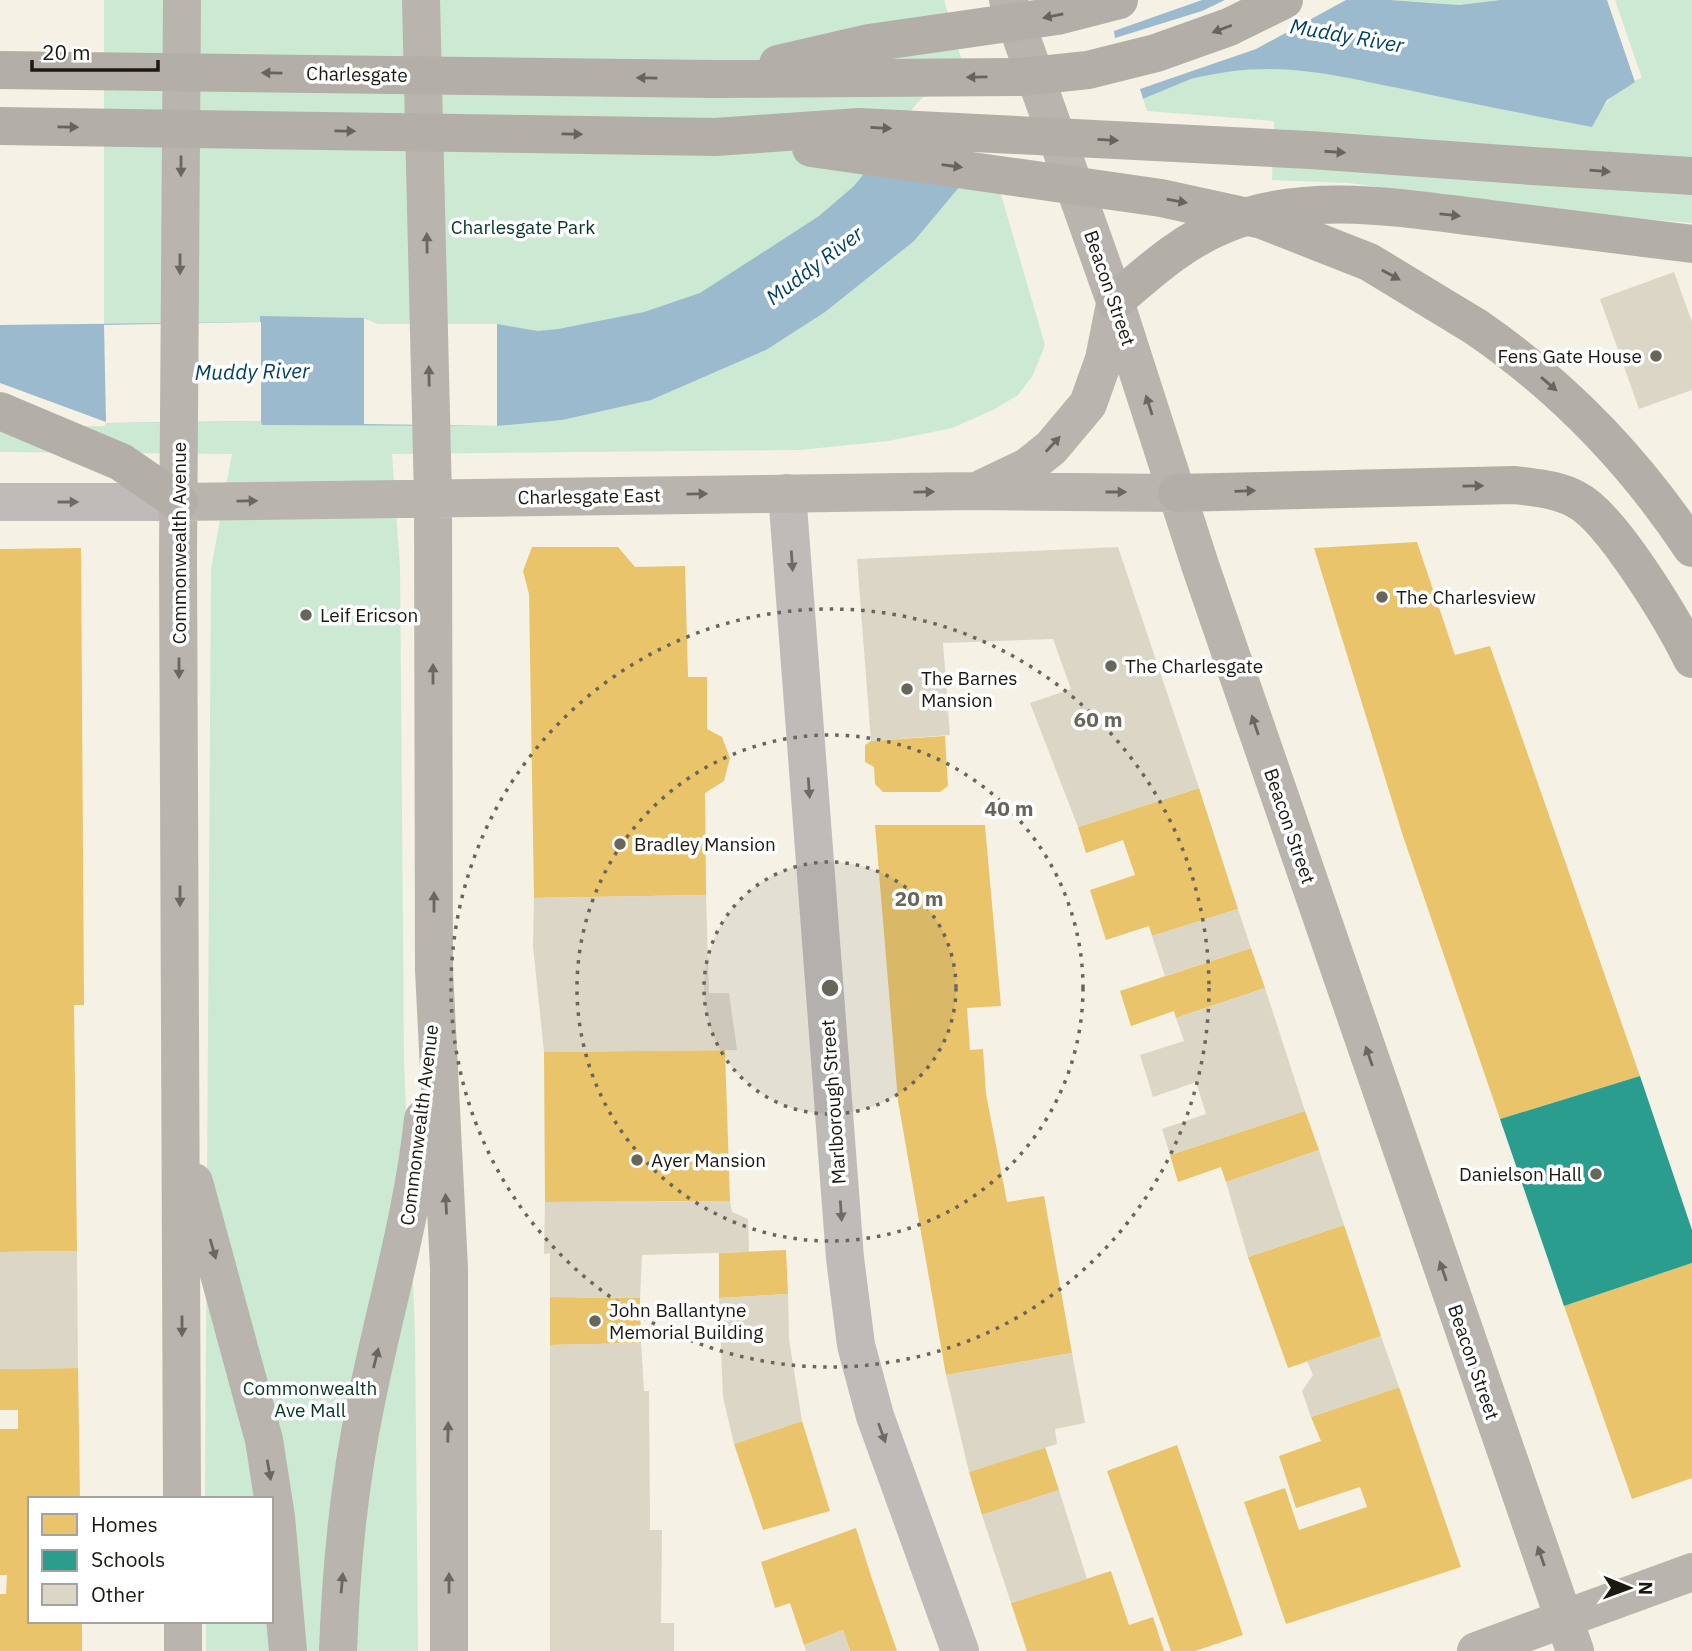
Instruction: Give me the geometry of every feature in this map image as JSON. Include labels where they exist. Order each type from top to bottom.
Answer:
[{"type":"highway","points":[[715,79],[869,43],[1057,16],[1119,0]]},
{"type":"highway","points":[[715,79],[866,80],[1067,73],[1166,50],[1229,27],[1284,0]]},
{"type":"highway","name":"Charlesgate","points":[[0,70],[715,79]]},
{"type":"highway","points":[[0,126],[715,136],[859,127],[1310,150],[1692,176]]},
{"type":"highway","points":[[715,136],[1112,190],[1204,206],[1262,220],[1369,262],[1476,327],[1525,363],[1599,431],[1641,479],[1692,548]]},
{"type":"highway","points":[[1115,301],[1184,244],[1229,223],[1276,209],[1325,205],[1386,208],[1692,244]]},
{"type":"highway","points":[[0,411],[135,470],[179,502]]},
{"type":"highway","points":[[1177,493],[1515,485],[1553,490],[1578,500],[1599,517],[1666,611],[1692,659]]},
{"type":"main road","name":"Commonwealth Avenue","points":[[182,0],[179,422],[182,1497]]},
{"type":"main road","name":"Commonwealth Avenue","points":[[421,0],[433,498],[434,970],[449,1268],[449,1651]]},
{"type":"main road","name":"Beacon Street","points":[[1008,0],[1115,301],[1177,493],[1569,1636]]},
{"type":"main road","points":[[974,491],[1005,479],[1051,449],[1088,404],[1104,359],[1115,301]]},
{"type":"main road","name":"Charlesgate East","points":[[179,502],[974,491],[1177,493]]},
{"type":"main road","name":"Commonwealth Avenue","points":[[338,1651],[355,1459],[366,1398],[406,1237],[418,1165],[434,970]]},
{"type":"main road","name":"Commonwealth Avenue","points":[[181,1087],[192,1173],[245,1361],[266,1452],[273,1497]]},
{"type":"main road","name":"Commonwealth Avenue","points":[[273,1498],[288,1651]]},
{"type":"main road","points":[[1476,1651],[1569,1636],[1692,1572]]},
{"type":"main road","points":[[183,1623],[183,1651]]},
{"type":"street","name":"Marlborough Street","points":[[787,493],[845,1258],[856,1345],[876,1416],[960,1651]]},
{"type":"street","name":"Charlesgate East","points":[[0,502],[179,502]]},
{"type":"green space","name":"Charlesgate Park","points":[[104,0],[944,0],[1045,345],[1033,375],[1018,395],[993,410],[952,428],[888,441],[800,450],[392,454],[400,567],[404,1061],[415,1333],[418,1651],[206,1651],[206,1623],[273,1623],[273,1497],[205,1497],[211,569],[232,454],[0,452],[0,325],[104,324]]},
{"type":"green space","points":[[1390,0],[1500,0],[1459,5]]},
{"type":"green space","points":[[1615,0],[1692,0],[1692,223],[1566,212],[1349,183],[1272,180],[1274,121],[1147,111],[1143,98],[1191,79],[1222,71],[1289,67],[1336,74],[1592,127],[1618,91],[1642,78]]},
{"type":"water","name":"Muddy River","points":[[1134,0],[1390,0],[1459,5],[1500,0],[1607,0],[1635,82],[1607,100],[1592,127],[1301,71],[1249,70],[1191,79],[992,161],[961,185],[914,241],[825,312],[766,350],[651,400],[562,420],[497,426],[262,425],[261,421],[37,424],[0,421],[0,325],[260,322],[260,316],[364,318],[379,324],[497,324],[538,331],[644,312],[700,293],[819,216],[854,186],[921,104]]},
{"type":"pier","points":[[1124,0],[1202,0],[1114,31],[1115,38],[1202,11],[1225,0],[1346,0],[1256,49],[1140,89],[1144,102],[994,164],[861,173],[918,102],[963,63]]},
{"type":"pier","points":[[364,318],[379,324],[497,324],[497,426],[364,424]]},
{"type":"pier","points":[[261,322],[261,421],[106,423],[104,426],[37,427],[0,424],[0,383],[106,422],[104,325]]},
{"type":"building: Homes","points":[[1417,542],[1455,655],[1490,646],[1640,1076],[1500,1119],[1403,836],[1314,548]]},
{"type":"building: Homes","points":[[532,547],[618,547],[635,567],[685,566],[688,677],[707,677],[707,729],[722,737],[730,758],[724,781],[705,793],[706,895],[534,898],[529,594],[523,571]]},
{"type":"building: Homes","points":[[81,548],[84,1005],[74,1005],[77,1251],[0,1252],[0,549]]},
{"type":"building: Homes","points":[[945,736],[948,786],[940,792],[883,792],[875,784],[874,767],[865,762],[865,745],[871,741]]},
{"type":"building: Homes","points":[[1199,788],[1238,909],[1152,936],[1149,926],[1106,940],[1090,890],[1135,875],[1123,840],[1086,853],[1078,827]]},
{"type":"building: Homes","points":[[875,825],[985,825],[1001,1006],[967,1008],[970,1050],[983,1049],[986,1094],[1007,1202],[1044,1196],[1072,1353],[946,1375],[898,1101]]},
{"type":"building: Homes","points":[[1251,948],[1265,988],[1176,1018],[1174,1011],[1131,1026],[1120,991]]},
{"type":"building: Homes","points":[[725,1050],[730,1201],[545,1202],[544,1052]]},
{"type":"building: Homes","points":[[1305,1111],[1319,1150],[1226,1182],[1221,1167],[1178,1182],[1170,1155]]},
{"type":"building: Homes","points":[[1344,1225],[1381,1336],[1288,1368],[1248,1257]]},
{"type":"building: Homes","points":[[786,1250],[788,1294],[719,1298],[719,1253]]},
{"type":"building: Homes","points":[[1692,1263],[1692,1478],[1632,1499],[1564,1306]]},
{"type":"building: Homes","name":"John Ballantyne Memorial Building","points":[[550,1297],[640,1298],[641,1343],[550,1345]]},
{"type":"building: Homes","points":[[78,1368],[80,1497],[28,1497],[28,1623],[82,1623],[82,1651],[0,1651],[0,1594],[6,1594],[7,1575],[0,1575],[0,1429],[18,1429],[18,1410],[0,1410],[0,1369]]},
{"type":"building: Homes","points":[[1399,1387],[1461,1567],[1286,1624],[1244,1502],[1285,1488],[1299,1530],[1367,1507],[1360,1487],[1296,1508],[1279,1456],[1321,1441],[1311,1417]]},
{"type":"building: Homes","points":[[802,1421],[830,1511],[763,1530],[734,1444]]},
{"type":"building: Homes","points":[[1177,1445],[1243,1635],[1195,1651],[1171,1651],[1107,1471]]},
{"type":"building: Homes","points":[[1045,1447],[1059,1490],[982,1515],[969,1472]]},
{"type":"building: Homes","points":[[856,1528],[897,1651],[850,1651],[843,1630],[804,1645],[790,1603],[775,1608],[761,1562]]},
{"type":"building: Homes","points":[[1111,1571],[1129,1625],[1153,1617],[1164,1651],[1027,1651],[1011,1603]]},
{"type":"building: Schools","name":"Danielson Hall","points":[[1640,1076],[1692,1230],[1692,1263],[1564,1306],[1500,1119]]},
{"type":"building: Other","name":"Fens Gate House","points":[[1674,272],[1692,322],[1692,390],[1639,409],[1600,299]]},
{"type":"building: Other","points":[[1118,547],[1199,788],[1078,827],[1030,703],[1071,689],[1053,639],[943,643],[950,735],[871,741],[857,559]]},
{"type":"building: Other","points":[[706,895],[709,993],[729,993],[737,1050],[544,1052],[533,946],[534,898]]},
{"type":"building: Other","points":[[1238,909],[1251,948],[1165,976],[1152,936]]},
{"type":"building: Other","points":[[1265,988],[1305,1111],[1170,1155],[1162,1129],[1206,1114],[1196,1082],[1153,1097],[1140,1055],[1184,1041],[1176,1018]]},
{"type":"building: Other","points":[[1319,1150],[1344,1225],[1248,1257],[1226,1182]]},
{"type":"building: Other","points":[[730,1201],[732,1212],[748,1219],[749,1252],[642,1255],[640,1298],[550,1297],[550,1253],[544,1254],[545,1202]]},
{"type":"building: Other","points":[[77,1251],[78,1368],[0,1369],[0,1252]]},
{"type":"building: Other","points":[[788,1294],[789,1339],[802,1421],[734,1444],[723,1397],[719,1298]]},
{"type":"building: Other","points":[[1381,1336],[1399,1387],[1311,1417],[1302,1391],[1313,1375],[1307,1361]]},
{"type":"building: Other","points":[[641,1343],[644,1391],[649,1391],[650,1530],[662,1530],[661,1623],[674,1623],[674,1651],[550,1651],[550,1345]]},
{"type":"building: Other","points":[[1072,1353],[1085,1423],[1055,1429],[1057,1444],[969,1472],[946,1375]]},
{"type":"building: Other","points":[[1059,1490],[1087,1579],[1011,1603],[982,1515]]},
{"type":"building: Other","points":[[843,1630],[850,1651],[806,1651],[804,1645]]},
{"type":"place","name":"Fens Gate House","points":[[1656,356]]},
{"type":"place","name":"The Charlesview","points":[[1382,597]]},
{"type":"place","name":"Leif Ericson","points":[[306,615]]},
{"type":"place","name":"The Charlesgate","points":[[1111,666]]},
{"type":"place","name":"The Barnes Mansion","points":[[907,689]]},
{"type":"place","name":"Bradley Mansion","points":[[620,844]]},
{"type":"place","name":"Ayer Mansion","points":[[637,1160]]},
{"type":"place","name":"Danielson Hall","points":[[1596,1174]]},
{"type":"place","name":"John Ballantyne Memorial Building","points":[[595,1321]]},
{"type":"park label","name":"Commonwealth Ave Mall","points":[[310,1399]]}]
